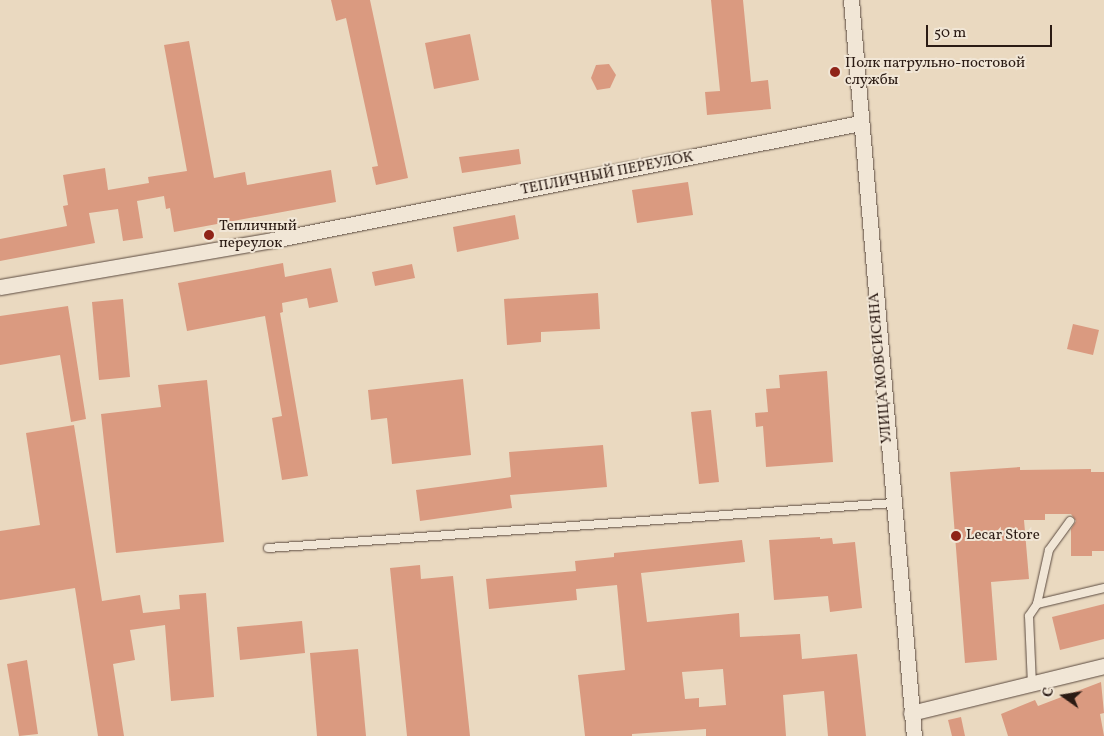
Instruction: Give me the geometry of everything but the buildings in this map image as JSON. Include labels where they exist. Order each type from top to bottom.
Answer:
[{"type":"street","name":"УЛИЦА МОВСИСЯНА","points":[[851,0],[860,123],[914,736]]},
{"type":"street","name":"ТЕПЛИЧНЫЙ ПЕРЕУЛОК","points":[[0,287],[273,240],[860,123]]},
{"type":"street","points":[[911,712],[1032,685],[1104,666]]},
{"type":"lane","points":[[268,548],[893,503]]},
{"type":"lane","points":[[1032,685],[1029,616],[1037,604],[1049,550],[1070,521]]},
{"type":"lane","points":[[1037,604],[1104,588]]},
{"type":"place","name":"Полк патрульно-постовой службы","points":[[835,72]]},
{"type":"place","name":"Тепличный переулок","points":[[209,235]]},
{"type":"place","name":"Lecar Store","points":[[956,536]]}]
